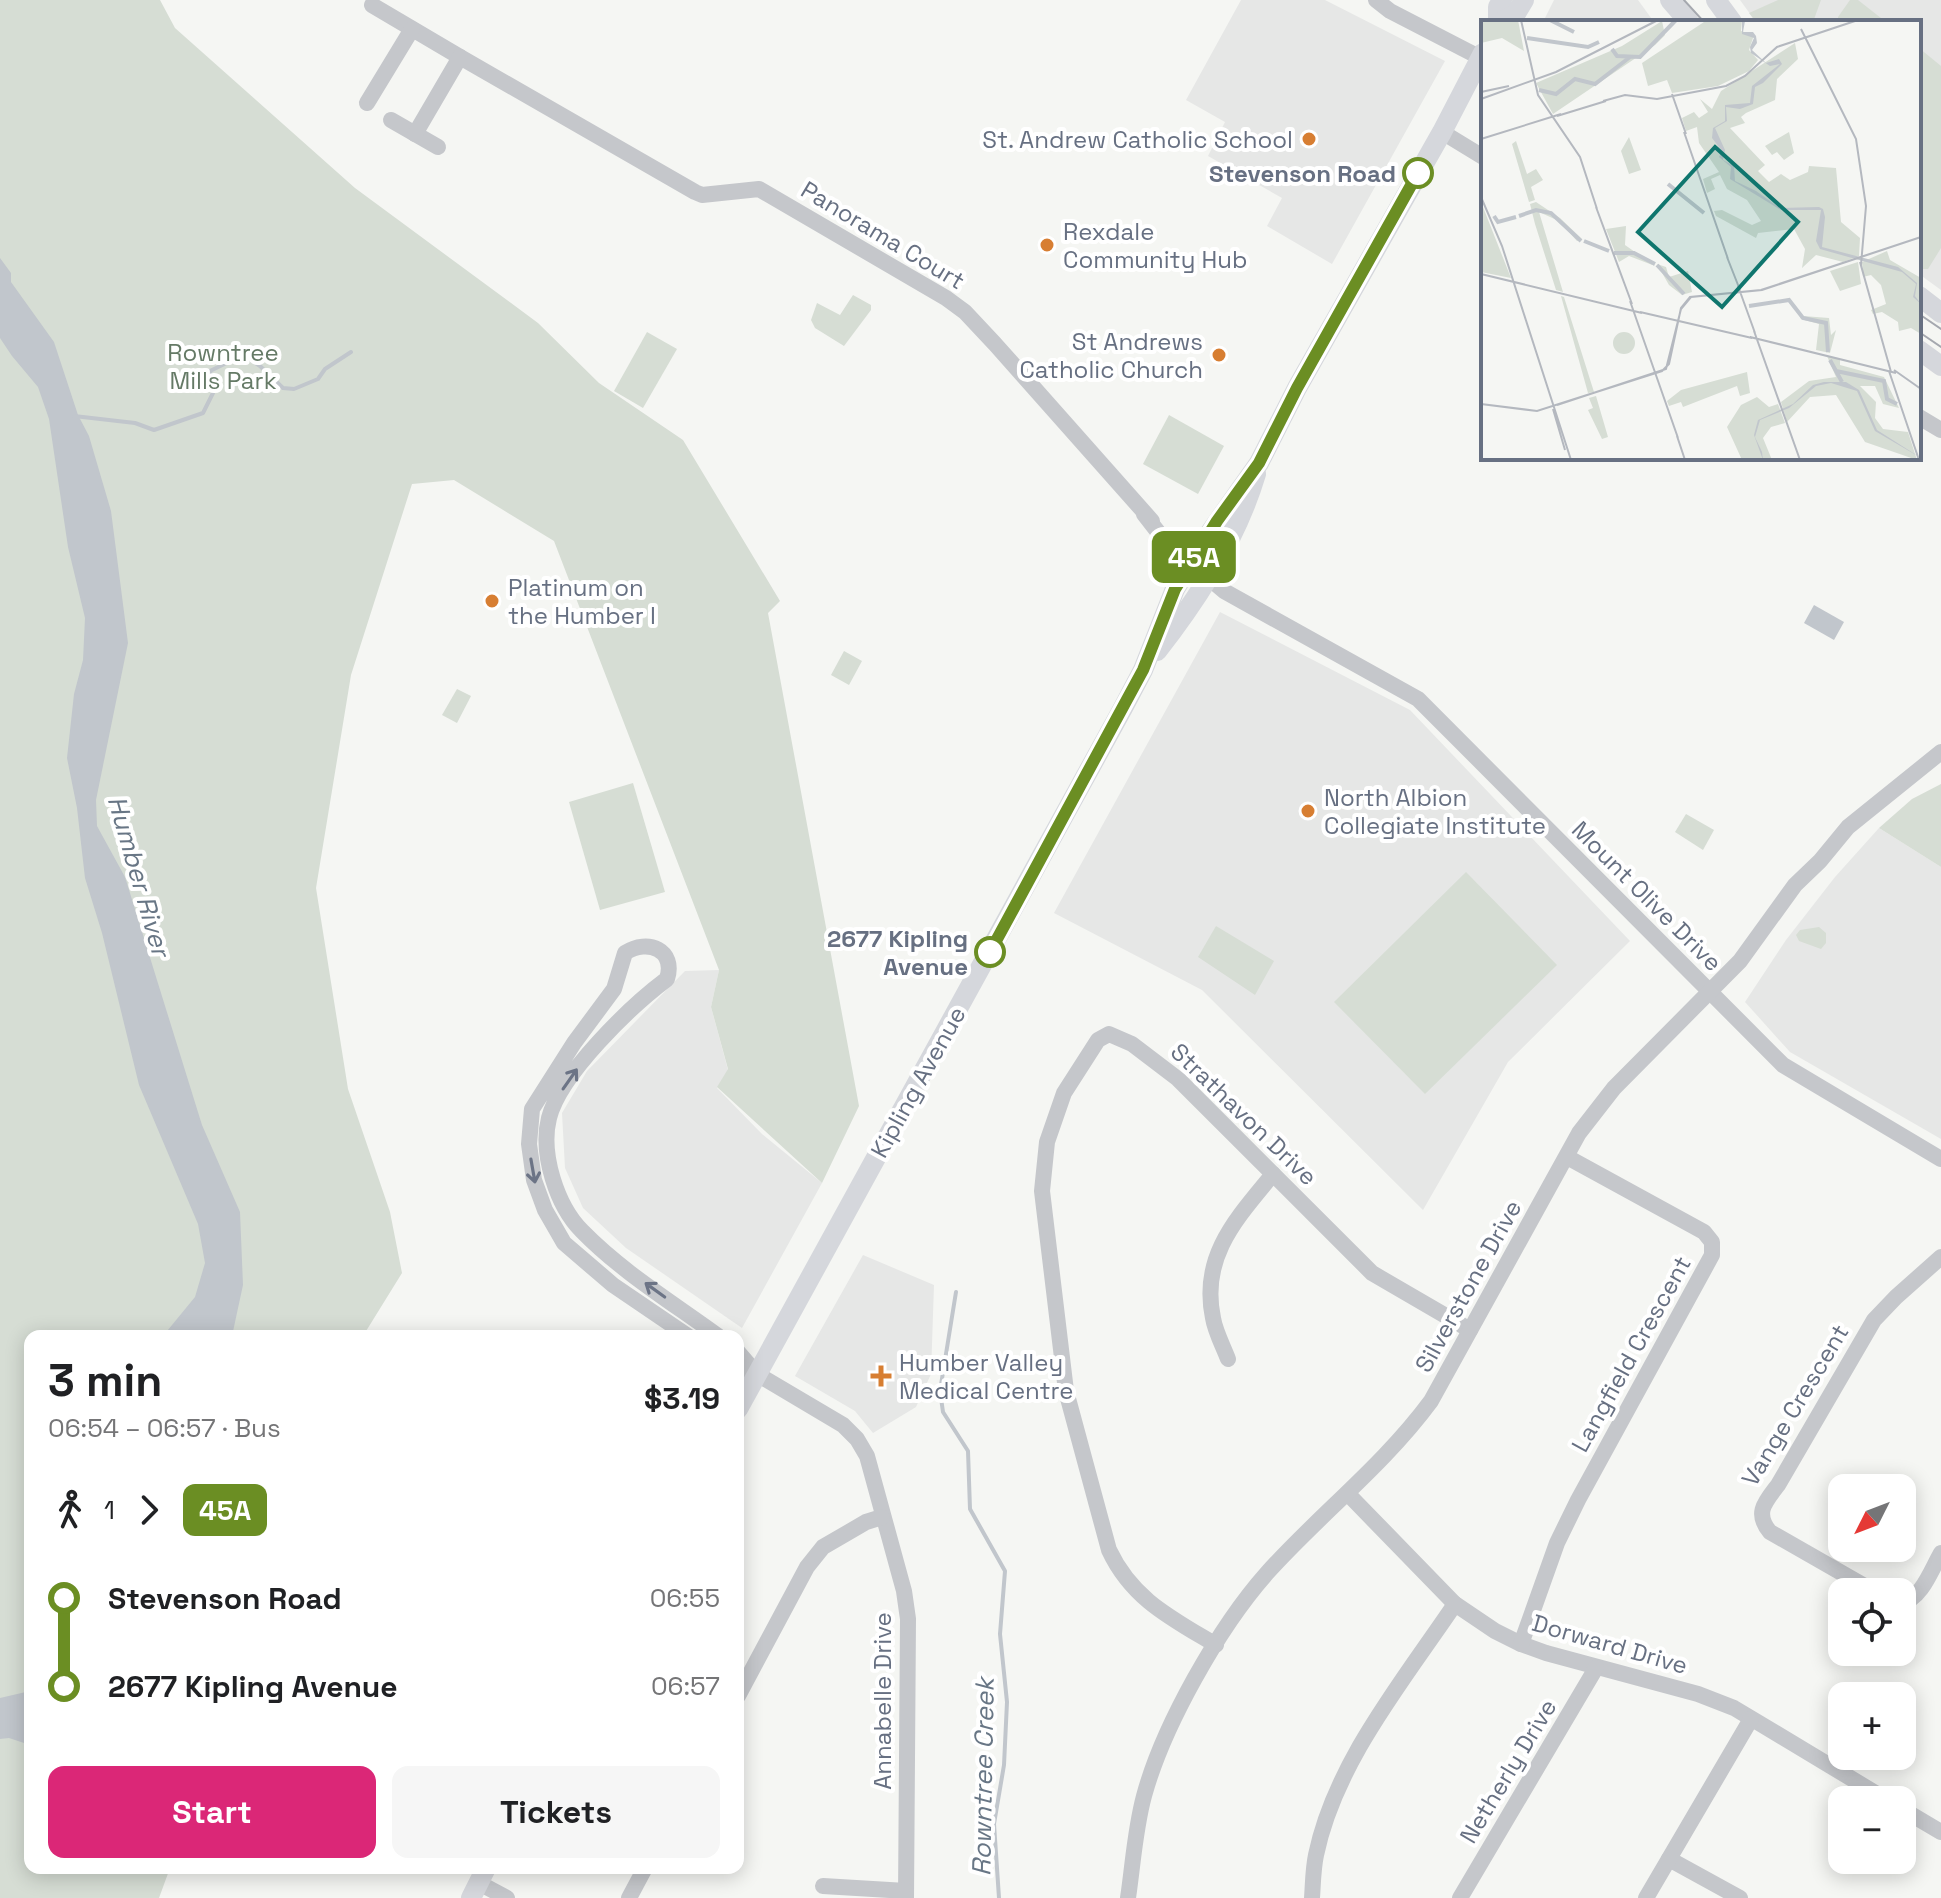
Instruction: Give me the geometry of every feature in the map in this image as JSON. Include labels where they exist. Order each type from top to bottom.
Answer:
[{"type":"main road","points":[[1499,20],[1498,7],[1502,0]]},
{"type":"main road","points":[[1504,20],[1515,15],[1524,0]]},
{"type":"main road","points":[[1670,0],[1687,20]]},
{"type":"main road","points":[[1716,0],[1731,20]]},
{"type":"main road","name":"Kipling Avenue","points":[[1143,670],[1175,589],[1183,557],[1259,463],[1297,388],[1481,57]]},
{"type":"main road","points":[[1921,298],[1941,313]]},
{"type":"main road","points":[[1921,351],[1941,366]]},
{"type":"main road","name":"Kipling Avenue","points":[[747,1370],[1143,670],[1207,577],[1247,503],[1259,463]]},
{"type":"street","points":[[1376,0],[1390,11],[1481,55]]},
{"type":"street","points":[[372,5],[460,57],[415,134]]},
{"type":"street","points":[[367,103],[412,29]]},
{"type":"street","name":"Panorama Court","points":[[460,57],[702,195],[759,189],[946,298],[965,312],[995,344],[1183,557]]},
{"type":"street","points":[[391,120],[438,147]]},
{"type":"street","points":[[1442,132],[1481,156]]},
{"type":"street","points":[[1921,418],[1941,430]]},
{"type":"street","points":[[1183,557],[1207,577]]},
{"type":"street","name":"Mount Olive Drive","points":[[1207,577],[1233,596],[1418,699],[1783,1065],[1941,1159]]},
{"type":"street","name":"Silverstone Drive","points":[[1128,1898],[1144,1797],[1155,1761],[1171,1725],[1242,1604],[1266,1574],[1348,1494],[1431,1401],[1579,1133],[1614,1088],[1740,961],[1795,885],[1848,827],[1941,752]]},
{"type":"street","points":[[679,1330],[613,1285],[564,1243],[545,1210],[532,1168],[529,1144],[532,1109],[557,1067],[614,989],[625,953],[633,947],[650,944],[661,951],[668,962],[667,979],[587,1056],[563,1088],[549,1118],[548,1150],[559,1199],[581,1230],[625,1269],[710,1330]]},
{"type":"street","name":"Strathavon Drive","points":[[1216,1645],[1155,1607],[1134,1589],[1118,1569],[1109,1550],[1066,1391],[1042,1191],[1047,1142],[1064,1093],[1098,1040],[1109,1034],[1132,1044],[1178,1079],[1372,1273],[1470,1330]]},
{"type":"street","name":"Langfield Crescent","points":[[1521,1644],[1557,1543],[1578,1500],[1712,1255],[1712,1242],[1704,1232],[1567,1157]]},
{"type":"street","points":[[1228,1359],[1213,1318],[1211,1273],[1227,1232],[1273,1174]]},
{"type":"street","name":"Vange Crescent","points":[[1850,1578],[1770,1532],[1760,1518],[1761,1510],[1874,1320],[1941,1257]]},
{"type":"street","points":[[613,1285],[625,1269]]},
{"type":"street","name":"Annabelle Drive","points":[[747,1370],[843,1425],[857,1439],[867,1456],[904,1591],[908,1619],[906,1894]]},
{"type":"street","name":"Dorward Drive","points":[[1348,1494],[1455,1604],[1495,1631],[1521,1644],[1596,1668],[1698,1694],[1734,1708],[1863,1786]]},
{"type":"street","points":[[744,1685],[807,1567],[823,1547],[866,1522],[882,1517]]},
{"type":"street","points":[[1916,1595],[1941,1553]]},
{"type":"street","points":[[1312,1898],[1315,1856],[1333,1799],[1382,1709],[1455,1604]]},
{"type":"street","name":"Netherly Drive","points":[[1460,1898],[1596,1668]]},
{"type":"street","points":[[1646,1898],[1751,1719]]},
{"type":"street","points":[[1916,1817],[1941,1832]]},
{"type":"street","points":[[1669,1859],[1740,1898]]},
{"type":"street","points":[[629,1898],[642,1874]]},
{"type":"street","points":[[479,1883],[507,1898]]},
{"type":"street","points":[[823,1886],[906,1894]]},
{"type":"shaded area","name":"St. Andrew Catholic School","points":[[1241,0],[1325,0],[1445,61],[1332,264],[1267,226],[1282,198],[1208,156],[1225,122],[1186,100]]},
{"type":"shaded area","points":[[1554,0],[1638,0],[1653,20],[1544,20]]},
{"type":"shaded area","points":[[1740,0],[1941,0],[1941,290],[1921,275],[1921,20],[1755,20]]},
{"type":"shaded area","points":[[0,258],[11,273],[11,282],[54,342],[78,415],[89,436],[111,511],[128,643],[96,800],[97,826],[125,877],[202,1125],[240,1212],[243,1285],[233,1330],[168,1330],[195,1297],[205,1263],[198,1224],[139,1085],[102,933],[85,878],[77,808],[67,758],[74,694],[83,660],[85,618],[68,547],[49,419],[38,387],[0,338]]},
{"type":"shaded area","points":[[1814,605],[1844,622],[1834,640],[1804,623]]},
{"type":"shaded area","name":"North Albion Collegiate Institute","points":[[1220,612],[1410,710],[1630,941],[1508,1062],[1423,1210],[1202,990],[1054,913]]},
{"type":"shaded area","points":[[1879,828],[1941,867],[1941,1139],[1790,1052],[1745,1002],[1786,940],[1835,877]]},
{"type":"shaded area","points":[[719,970],[711,1007],[728,1070],[717,1088],[762,1134],[822,1183],[742,1328],[626,1248],[583,1208],[565,1168],[562,1113],[587,1071],[685,971]]},
{"type":"shaded area","points":[[863,1255],[934,1285],[931,1374],[916,1407],[873,1433],[855,1411],[795,1376]]},
{"type":"shaded area","points":[[24,1692],[24,1743],[9,1738],[0,1739],[0,1698]]},
{"type":"green space","name":"Rowntree Mills Park","points":[[0,0],[160,0],[175,28],[355,188],[538,323],[599,383],[683,440],[780,601],[768,613],[859,1106],[822,1183],[717,1087],[728,1069],[711,1007],[719,970],[554,541],[454,480],[412,484],[351,675],[316,888],[348,1089],[390,1212],[402,1273],[367,1330],[24,1330],[24,1874],[168,1874],[159,1898],[0,1898]]},
{"type":"green space","points":[[1778,0],[1821,0],[1814,20],[1754,20],[1749,13]]},
{"type":"green space","points":[[1850,0],[1858,0],[1883,20],[1838,20]]},
{"type":"green space","points":[[1921,50],[1941,66],[1941,248],[1928,269],[1921,269]]},
{"type":"green space","points":[[853,295],[871,305],[871,310],[844,346],[815,328],[811,320],[817,303],[840,315]]},
{"type":"green space","points":[[647,332],[677,349],[643,408],[614,391]]},
{"type":"green space","points":[[1169,415],[1224,446],[1198,494],[1143,464]]},
{"type":"green space","points":[[844,651],[862,661],[849,685],[831,675]]},
{"type":"green space","points":[[457,689],[471,696],[457,723],[442,715]]},
{"type":"green space","points":[[633,783],[665,892],[600,910],[569,802]]},
{"type":"green space","points":[[1941,784],[1941,867],[1879,828],[1912,799]]},
{"type":"green space","points":[[1686,814],[1714,830],[1703,850],[1675,832]]},
{"type":"green space","points":[[1466,872],[1557,965],[1425,1094],[1334,1002]]},
{"type":"green space","points":[[1216,926],[1274,961],[1255,995],[1198,957]]},
{"type":"green space","points":[[1819,927],[1826,933],[1826,943],[1821,949],[1799,941],[1796,935],[1800,930]]},
{"type":"waterway","name":"Rowntree Creek","points":[[74,416],[135,423],[154,430],[203,413],[213,393],[210,371],[243,355],[283,388],[294,389],[318,379],[325,369],[351,352]]},
{"type":"waterway","name":"Rowntree Creek","points":[[956,1292],[940,1391],[943,1412],[968,1451],[970,1509],[1005,1571],[1000,1634],[1007,1702],[1004,1765],[994,1824],[999,1898]]},
{"type":"tram line","points":[[1684,0],[1702,20]]},
{"type":"tram line","points":[[1921,315],[1941,329]]},
{"type":"tram line","points":[[1921,333],[1941,347]]},
{"type":"bus line","name":"45A","points":[[990,952],[1143,670],[1175,589],[1217,521],[1259,463],[1297,388],[1418,173]]},
{"type":"place","name":"St. Andrew Catholic School","points":[[1309,139]]},
{"type":"place","name":"Stevenson Road","points":[[1418,173]]},
{"type":"place","name":"Rexdale Community Hub","points":[[1047,245]]},
{"type":"place","name":"St Andrews Catholic Church","points":[[1219,355]]},
{"type":"place","name":"Platinum on the Humber I","points":[[492,601]]},
{"type":"place","name":"North Albion Collegiate Institute","points":[[1308,811]]},
{"type":"place","name":"2677 Kipling Avenue","points":[[990,952]]},
{"type":"place","name":"Humber Valley Medical Centre","points":[[881,1376]]},
{"type":"water label","name":"Humber River","points":[[139,876]]}]
